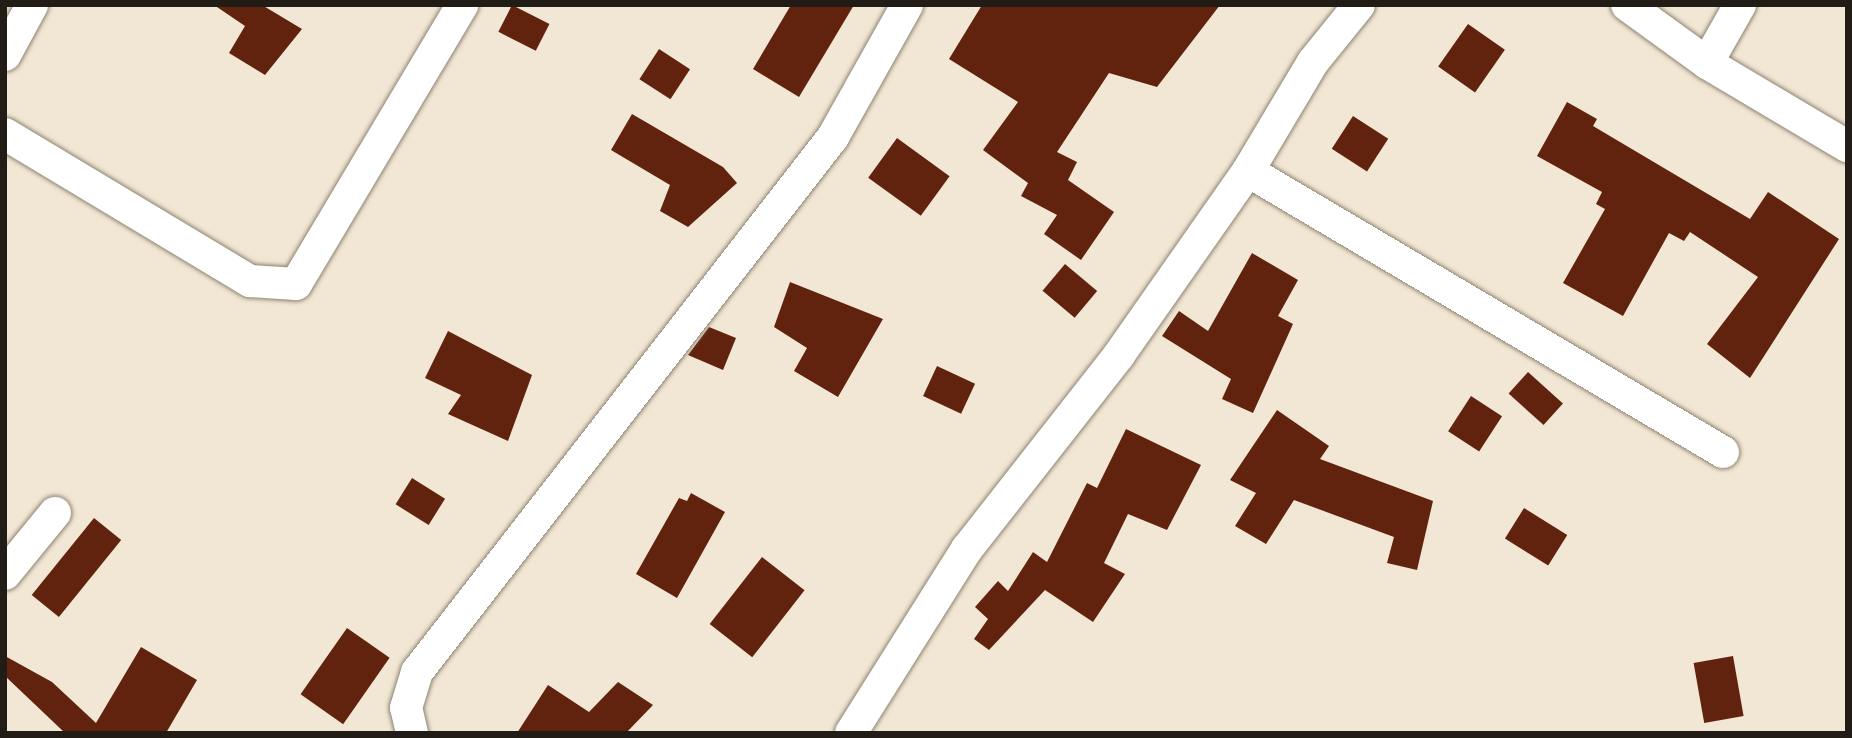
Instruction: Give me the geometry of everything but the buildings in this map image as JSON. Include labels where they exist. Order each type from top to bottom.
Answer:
[{"type":"street","points":[[5,55],[32,5]]},
{"type":"street","points":[[5,134],[250,281],[296,284],[462,5]]},
{"type":"street","points":[[412,733],[406,708],[417,672],[833,137],[907,5]]},
{"type":"street","points":[[851,733],[967,549],[1119,355],[1248,171],[1313,62],[1359,5]]},
{"type":"street","points":[[1627,5],[1707,63],[1847,146]]},
{"type":"street","points":[[1707,63],[1740,5]]},
{"type":"street","points":[[1248,171],[1723,452]]},
{"type":"street","points":[[5,574],[55,513]]}]
